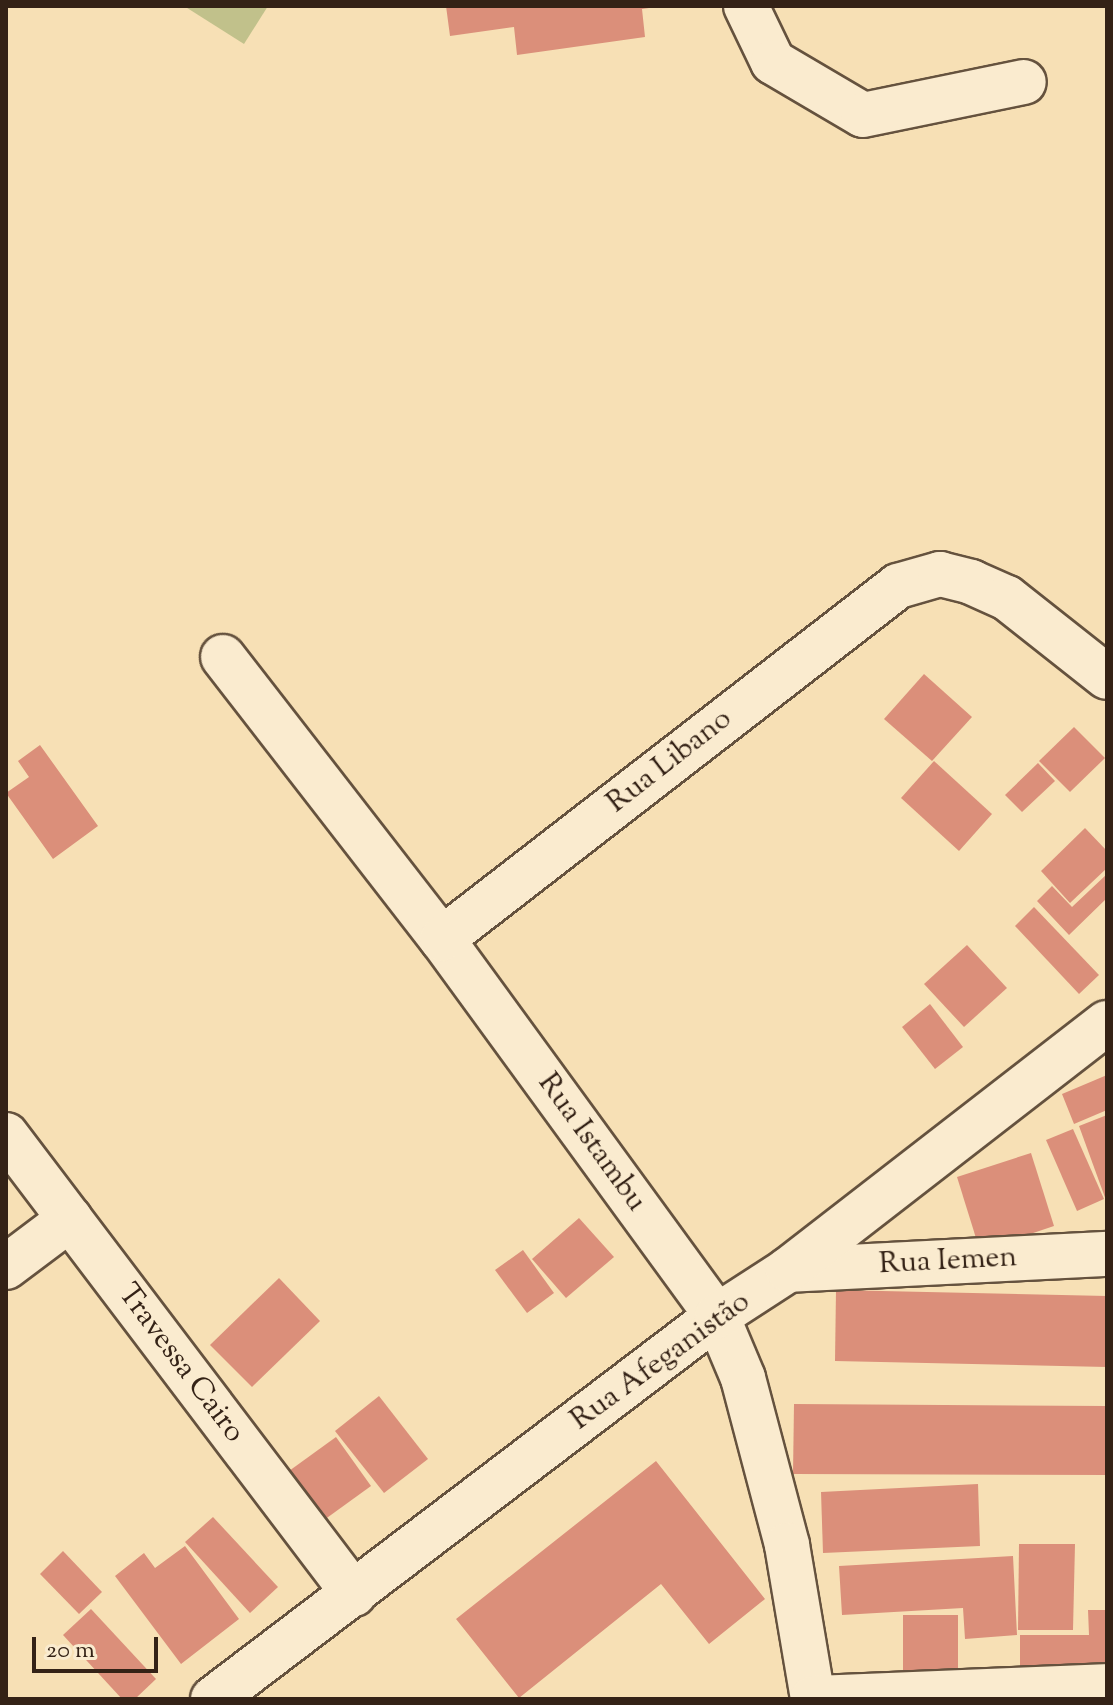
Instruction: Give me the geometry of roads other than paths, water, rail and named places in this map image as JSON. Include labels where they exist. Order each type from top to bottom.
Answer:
[{"type":"street","points":[[746,6],[773,62],[863,115],[1024,82]]},
{"type":"street","name":"Rua Libano","points":[[442,939],[898,586],[940,574],[983,587],[1007,598],[1107,677]]},
{"type":"street","name":"Rua Istambu","points":[[223,657],[442,939],[717,1316],[743,1378],[787,1545],[813,1698]]},
{"type":"street","name":"Rua Afeganistão","points":[[213,1699],[717,1316],[788,1270],[1107,1023]]},
{"type":"street","name":"Travessa Cairo","points":[[6,1135],[354,1594]]},
{"type":"street","points":[[6,1267],[70,1219]]},
{"type":"street","name":"Rua Iemen","points":[[788,1270],[1107,1254]]},
{"type":"street","points":[[813,1698],[1107,1686]]}]
